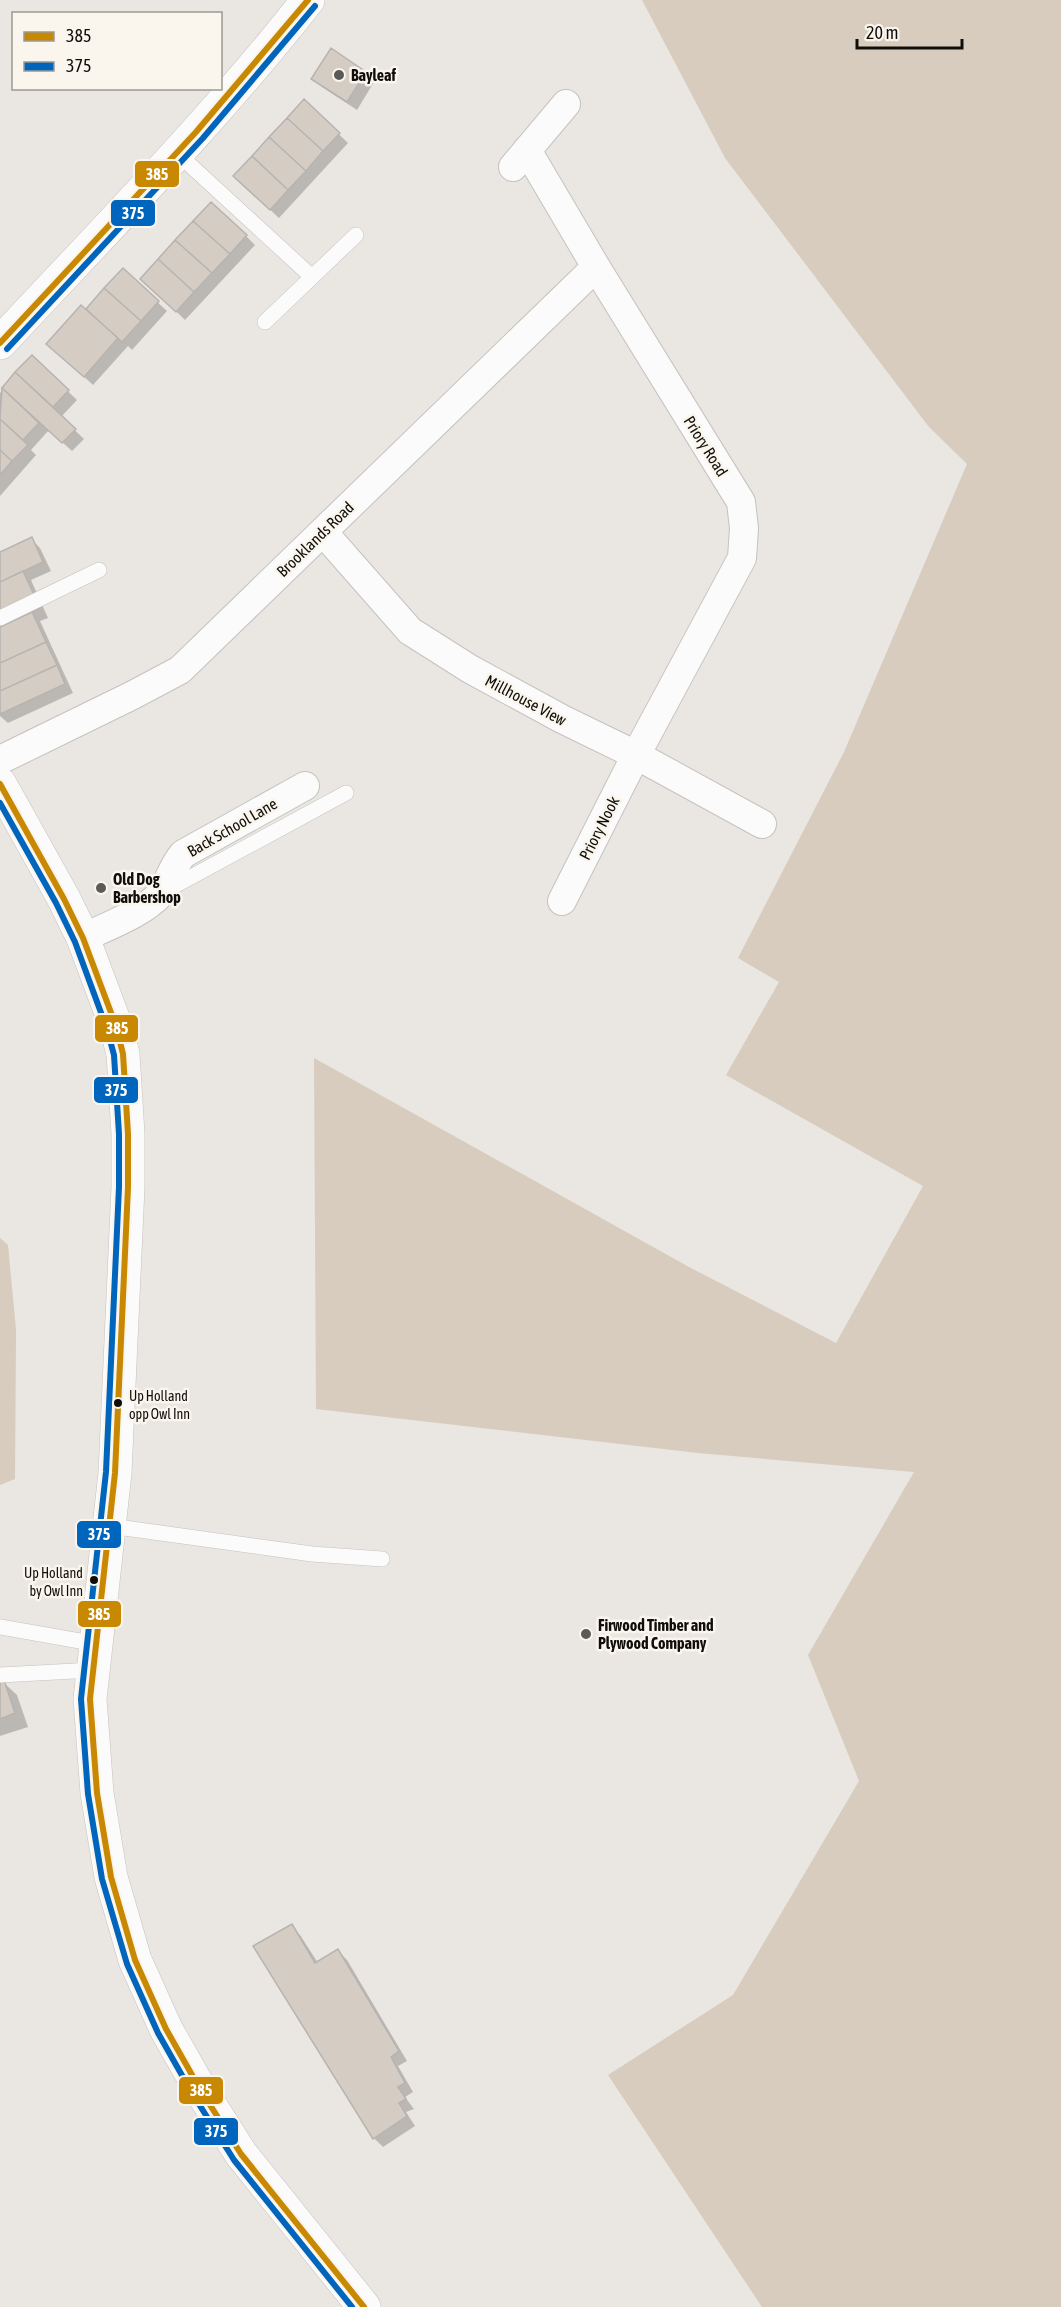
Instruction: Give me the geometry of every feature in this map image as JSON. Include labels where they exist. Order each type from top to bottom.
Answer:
[{"type":"main road","points":[[0,343],[177,153],[271,47],[308,0]]},
{"type":"main road","points":[[0,784],[83,938],[116,1026],[123,1054],[128,1134],[128,1199],[115,1473],[90,1699],[97,1793],[111,1877],[135,1960],[166,2029],[200,2089],[242,2154],[364,2307]]},
{"type":"street","name":"Priory Road","points":[[566,104],[520,159],[596,267],[741,502],[744,528],[741,558],[636,755]]},
{"type":"street","name":"Brooklands Road","points":[[0,760],[180,670],[596,267]]},
{"type":"street","name":"Millhouse View","points":[[323,532],[410,631],[470,669],[562,719],[636,755],[762,824]]},
{"type":"street","name":"Priory Nook","points":[[562,901],[636,755]]},
{"type":"street","name":"Back School Lane","points":[[83,938],[145,906],[159,894],[173,866],[183,854],[305,786]]},
{"type":"lane","points":[[177,153],[312,277]]},
{"type":"lane","points":[[265,322],[356,235]]},
{"type":"lane","points":[[0,618],[99,570]]},
{"type":"lane","points":[[159,894],[346,794]]},
{"type":"lane","points":[[110,1526],[312,1554],[382,1559]]},
{"type":"lane","points":[[0,1627],[95,1657]]},
{"type":"lane","points":[[0,1675],[95,1657]]},
{"type":"shaded area","points":[[642,0],[1061,0],[1061,2307],[762,2307],[608,2075],[733,1995],[859,1781],[808,1655],[914,1472],[698,1453],[316,1409],[314,1058],[689,1267],[836,1343],[923,1186],[726,1075],[779,982],[738,958],[844,752],[967,464],[929,427],[725,158]]},
{"type":"shaded area","points":[[0,1238],[8,1245],[16,1330],[15,1479],[0,1485]]},
{"type":"building","name":"Bayleaf","points":[[331,48],[366,72],[347,102],[311,79]]},
{"type":"building","points":[[304,99],[340,133],[323,151],[287,118]]},
{"type":"building","points":[[287,118],[323,151],[306,171],[269,137]]},
{"type":"building","points":[[269,137],[306,171],[288,190],[252,156]]},
{"type":"building","points":[[252,156],[288,190],[270,210],[233,176]]},
{"type":"building","points":[[211,202],[247,235],[230,254],[193,221]]},
{"type":"building","points":[[193,221],[230,254],[212,273],[175,240]]},
{"type":"building","points":[[175,240],[212,273],[194,292],[158,259]]},
{"type":"building","points":[[158,259],[194,292],[176,312],[140,279]]},
{"type":"building","points":[[123,268],[159,301],[141,321],[104,288]]},
{"type":"building","points":[[104,288],[141,321],[122,342],[86,309]]},
{"type":"building","points":[[81,305],[118,338],[84,377],[46,344]]},
{"type":"building","points":[[32,355],[69,390],[53,407],[15,372]]},
{"type":"building","points":[[15,372],[76,429],[62,443],[2,388]]},
{"type":"building","points":[[2,388],[39,423],[23,440],[0,419]]},
{"type":"building","points":[[0,419],[28,445],[12,461],[0,450]]},
{"type":"building","points":[[0,450],[12,461],[0,475]]},
{"type":"building","points":[[32,537],[43,562],[0,582],[0,552]]},
{"type":"building","points":[[23,571],[40,608],[0,627],[0,582]]},
{"type":"building","points":[[32,612],[46,642],[0,663],[0,627]]},
{"type":"building","points":[[46,642],[57,665],[0,691],[0,663]]},
{"type":"building","points":[[57,665],[65,684],[0,714],[0,691]]},
{"type":"building","points":[[4,1680],[15,1713],[0,1719],[0,1682]]},
{"type":"building","points":[[292,1924],[315,1963],[338,1949],[399,2051],[391,2057],[405,2083],[398,2087],[406,2099],[399,2103],[407,2116],[373,2139],[253,1946]]},
{"type":"transit line","name":"385","points":[[0,343],[196,132],[308,0]]},
{"type":"transit line","name":"375","points":[[7,349],[203,138],[315,6]]},
{"type":"transit line","name":"385","points":[[0,784],[83,938],[116,1026],[123,1054],[128,1134],[128,1187],[115,1473],[90,1699],[97,1793],[111,1877],[135,1960],[166,2029],[200,2089],[241,2154],[364,2307]]},
{"type":"transit line","name":"375","points":[[0,803],[75,942],[107,1029],[114,1055],[119,1134],[119,1187],[106,1472],[81,1699],[88,1794],[102,1879],[127,1964],[158,2033],[192,2093],[234,2160],[352,2307]]},
{"type":"place","name":"Bayleaf","points":[[339,75]]},
{"type":"place","name":"Old Dog Barbershop","points":[[101,888]]},
{"type":"place","name":"Up Holland opp Owl Inn","points":[[118,1403]]},
{"type":"place","name":"Up Holland by Owl Inn","points":[[94,1580]]},
{"type":"place","name":"Firwood Timber and Plywood Company","points":[[586,1634]]}]
